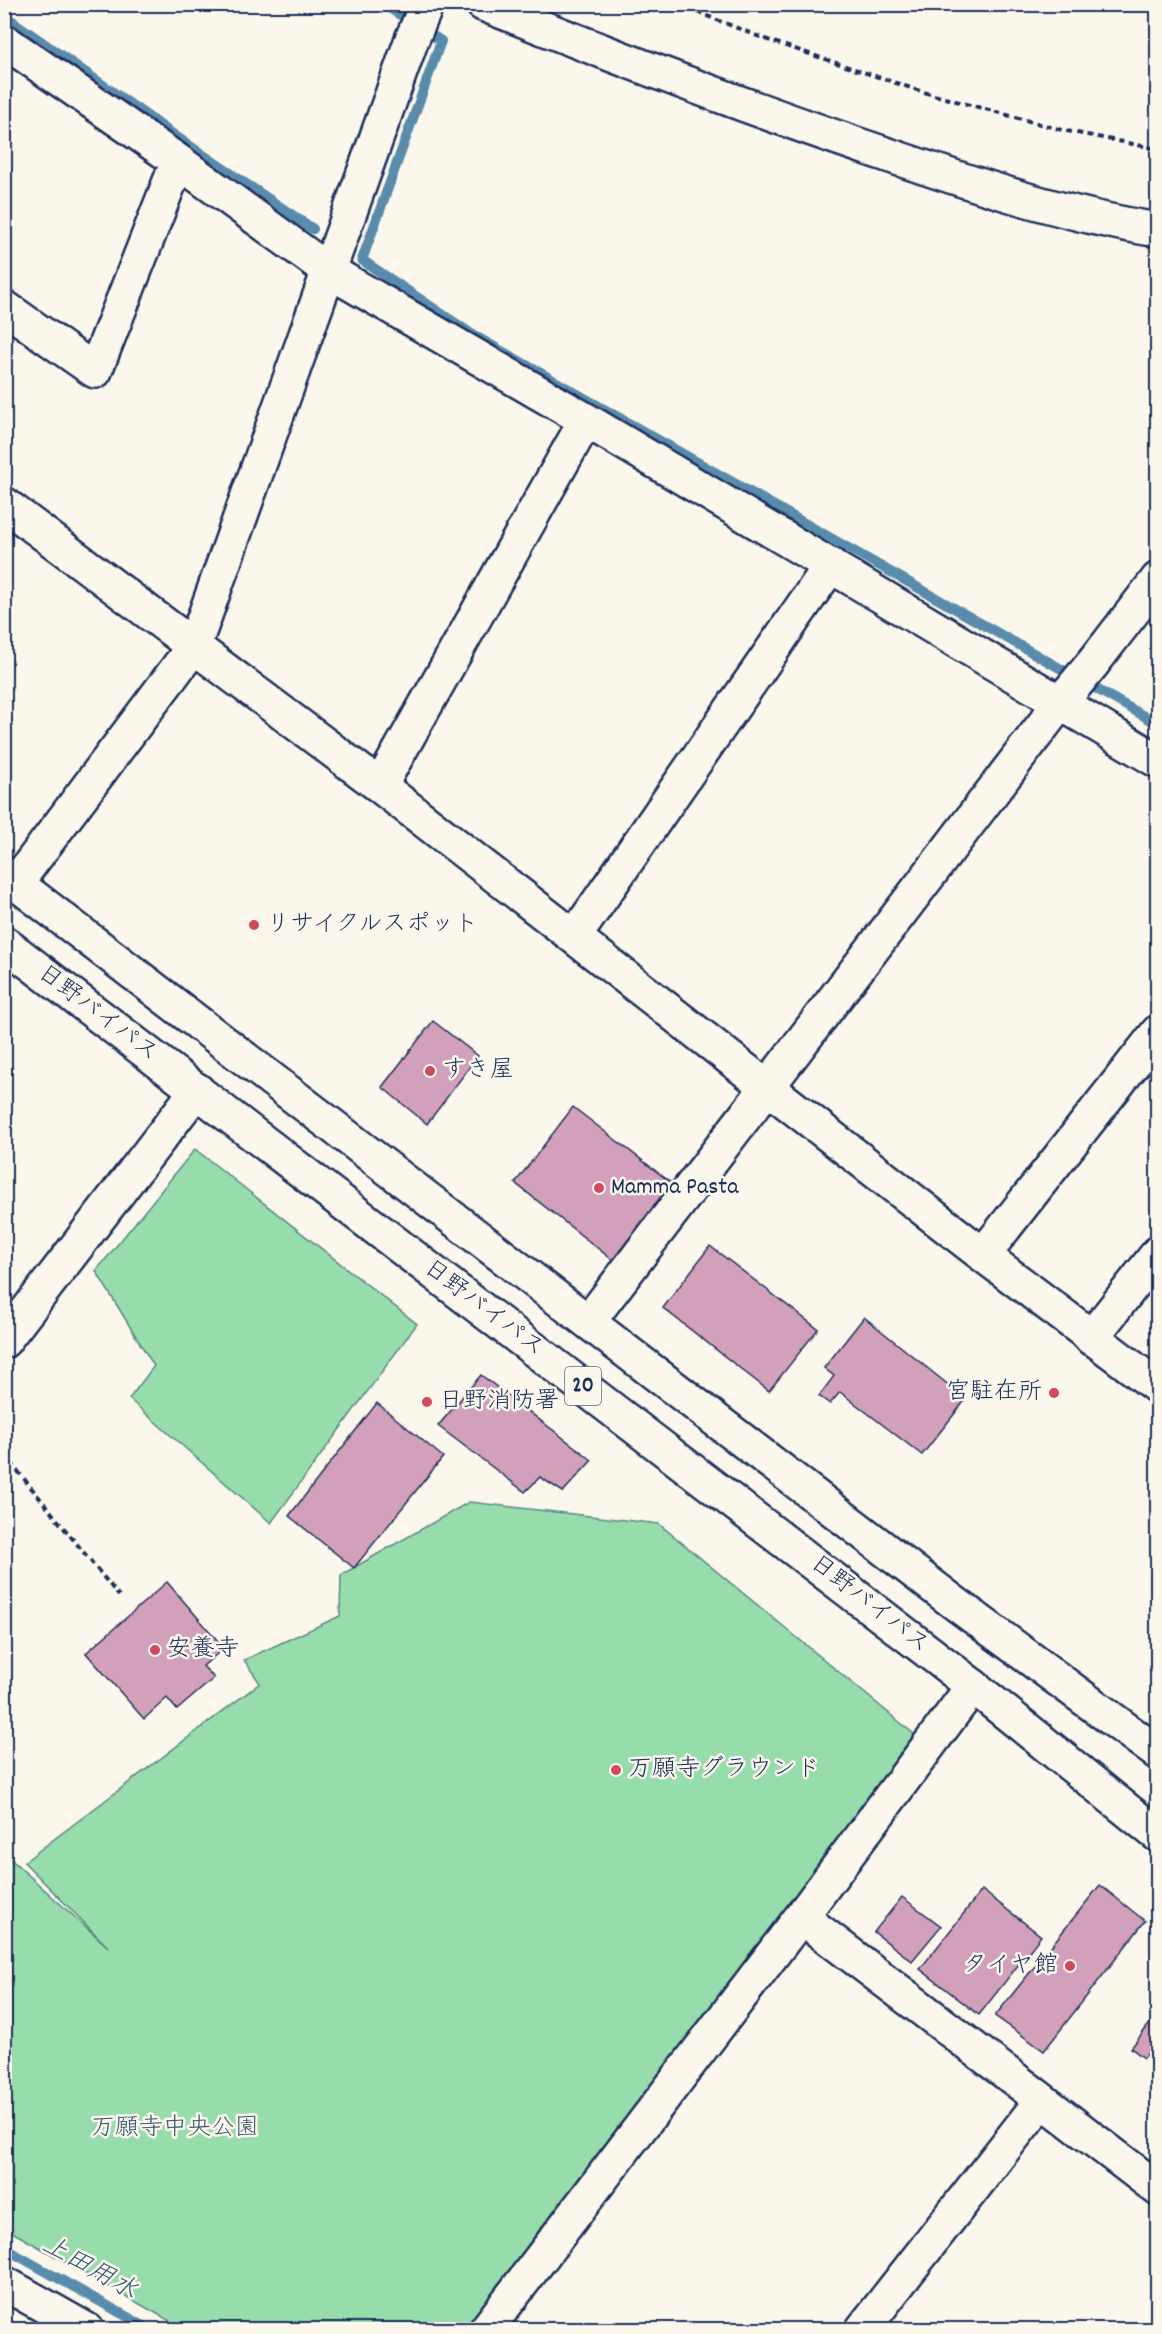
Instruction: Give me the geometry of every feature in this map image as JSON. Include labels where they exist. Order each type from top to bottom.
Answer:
[{"type":"main road","points":[[483,4],[680,82],[928,169],[1077,212],[1158,230]]},
{"type":"main road","points":[[10,878],[194,646],[412,39],[427,6]]},
{"type":"main road","points":[[4,41],[178,161],[329,272],[586,420],[1158,760]]},
{"type":"main road","points":[[4,307],[95,371],[178,161]]},
{"type":"main road","points":[[380,786],[586,420]]},
{"type":"main road","points":[[4,504],[380,786],[983,1255],[1158,1387]]},
{"type":"main road","points":[[574,936],[831,565]]},
{"type":"main road","points":[[588,1321],[1060,703],[1158,579]]},
{"type":"main road","name":"20","points":[[10,878],[952,1601],[1158,1753]]},
{"type":"main road","name":"日野バイパス","points":[[4,943],[973,1686],[1158,1835]]},
{"type":"main road","points":[[983,1255],[1152,1052]]},
{"type":"main road","points":[[4,1341],[196,1090]]},
{"type":"main road","points":[[1091,1338],[1158,1253]]},
{"type":"main road","points":[[486,2330],[801,1917],[973,1686]]},
{"type":"main road","points":[[801,1917],[1158,2189]]},
{"type":"main road","points":[[862,2330],[1042,2100]]},
{"type":"main road","points":[[4,2283],[87,2330]]},
{"type":"path","points":[[677,4],[765,39],[923,92],[1062,130],[1158,149]]},
{"type":"path","points":[[4,1454],[119,1596]]},
{"type":"green space","points":[[195,1149],[417,1324],[271,1523],[129,1399],[154,1366],[96,1271]]},
{"type":"green space","name":"万願寺中央公園","points":[[469,1502],[659,1524],[919,1738],[473,2329],[184,2329],[5,2228],[5,1854],[108,1947],[24,1862],[260,1683],[244,1660],[340,1616],[341,1575]]},
{"type":"building","name":"すき屋","points":[[433,1021],[478,1056],[427,1124],[382,1087]]},
{"type":"building","name":"Mamma Pasta","points":[[573,1107],[683,1192],[624,1269],[515,1183]]},
{"type":"building","points":[[710,1246],[818,1329],[769,1391],[663,1308]]},
{"type":"building","points":[[864,1317],[966,1399],[922,1455],[840,1392],[830,1404],[819,1396],[834,1376],[824,1368]]},
{"type":"building","points":[[481,1375],[592,1460],[563,1492],[540,1477],[525,1492],[438,1426]]},
{"type":"building","points":[[377,1403],[443,1457],[354,1568],[289,1516]]},
{"type":"building","name":"安養寺","points":[[167,1582],[224,1648],[203,1666],[214,1678],[177,1710],[167,1698],[144,1719],[86,1653]]},
{"type":"building","points":[[1100,1885],[1145,1921],[1044,2051],[995,2016]]},
{"type":"building","points":[[982,1890],[1041,1936],[979,2015],[920,1969]]},
{"type":"building","points":[[902,1897],[941,1926],[912,1961],[874,1932]]},
{"type":"building","points":[[1158,2013],[1158,2040],[1144,2058],[1131,2048]]},
{"type":"waterway","points":[[383,4],[441,41],[362,260],[470,333],[1158,724]]},
{"type":"waterway","points":[[4,15],[313,229]]},
{"type":"waterway","name":"上田用水","points":[[4,2248],[151,2330]]},
{"type":"place","name":"リサイクルスポット","points":[[254,925]]},
{"type":"place","name":"すき屋","points":[[430,1071]]},
{"type":"place","name":"Mamma Pasta","points":[[599,1188]]},
{"type":"place","name":"宮駐在所","points":[[1054,1393]]},
{"type":"place","name":"日野消防署","points":[[427,1402]]},
{"type":"place","name":"安養寺","points":[[155,1650]]},
{"type":"place","name":"万願寺グラウンド","points":[[616,1770]]},
{"type":"place","name":"タイヤ館","points":[[1070,1966]]}]
